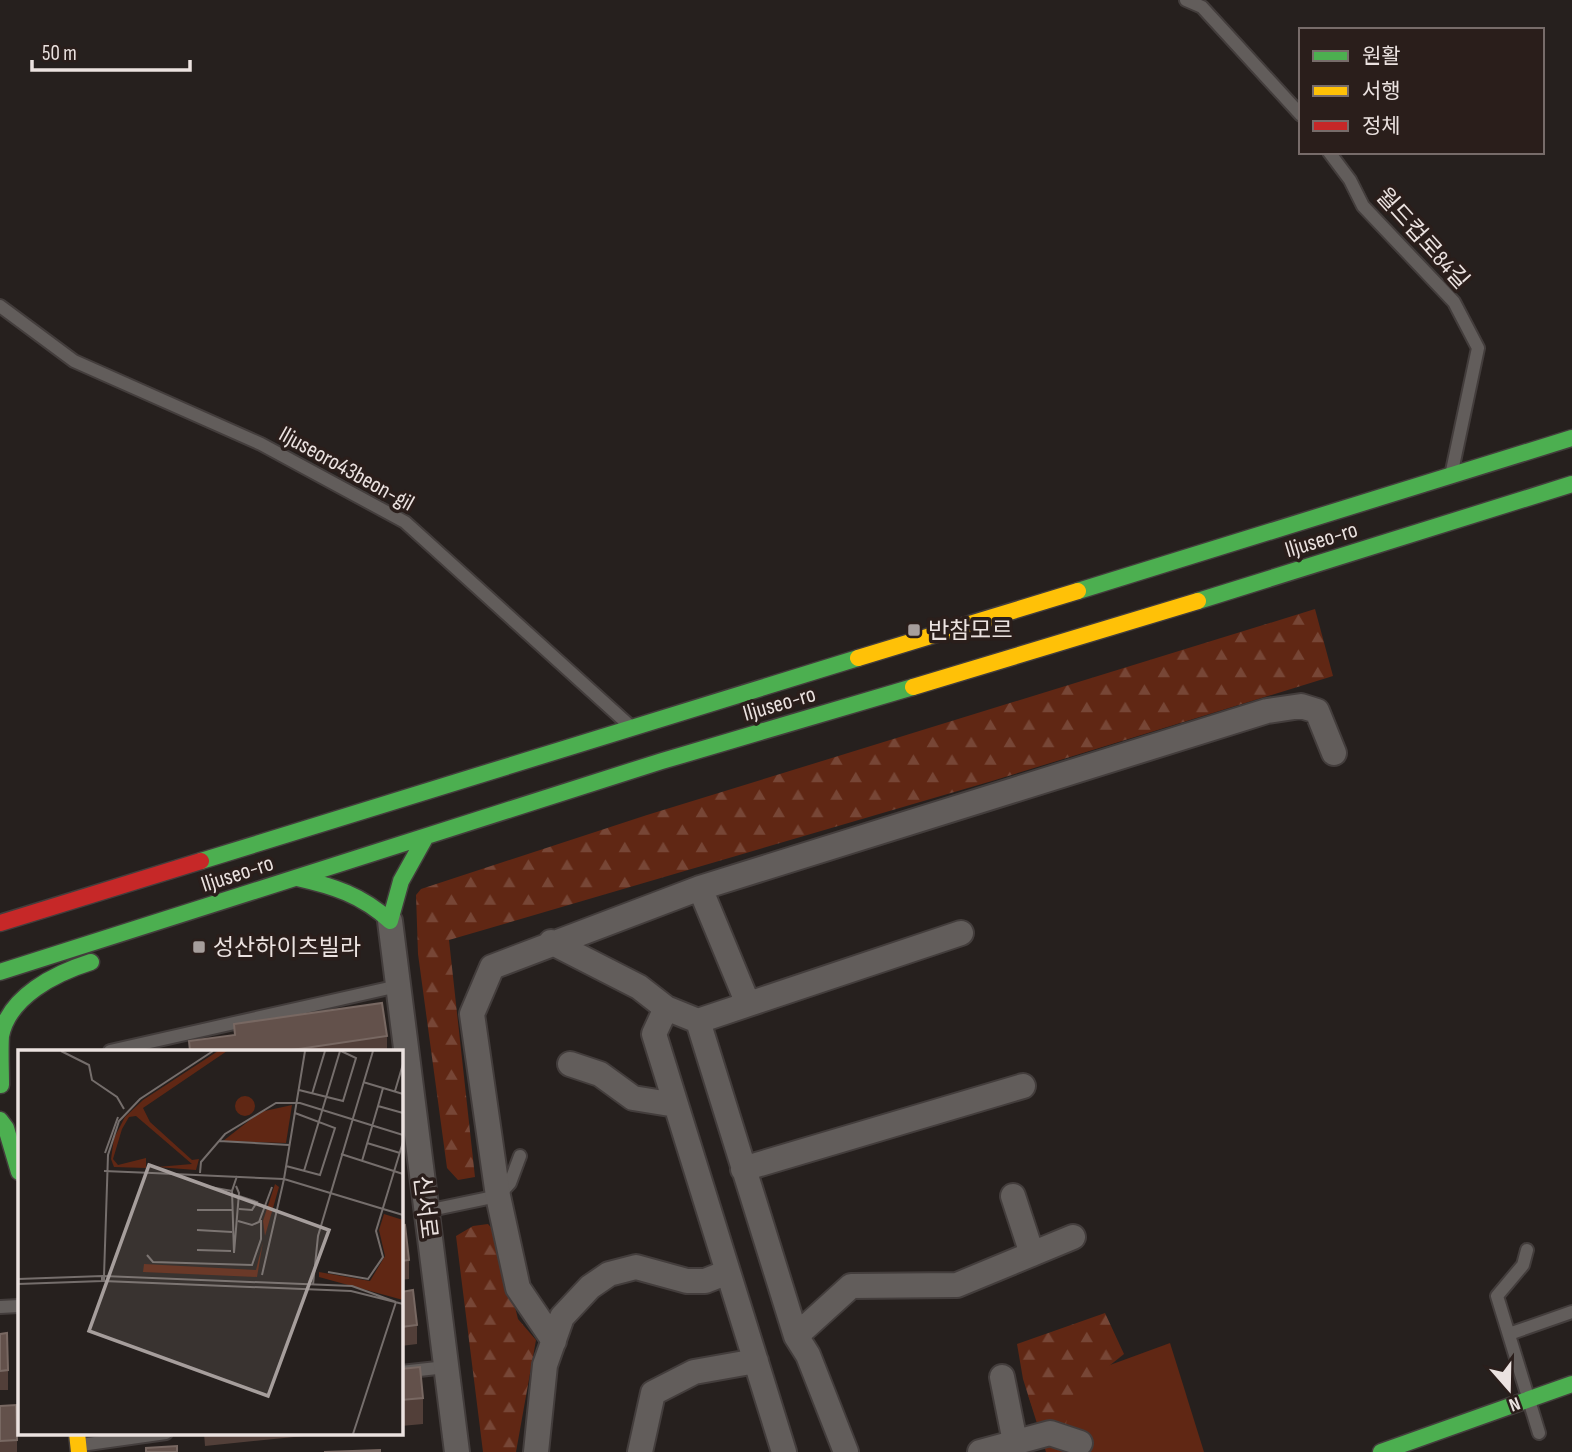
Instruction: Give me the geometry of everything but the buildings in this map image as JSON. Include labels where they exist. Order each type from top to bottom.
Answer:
[{"type":"main road","name":"Iljuseo-ro","points":[[0,923],[1450,478],[1572,438]]},
{"type":"main road","name":"Iljuseo-ro","points":[[0,972],[662,761],[1062,644],[1572,484]]},
{"type":"main road","points":[[1499,508],[1548,509]]},
{"type":"main road","points":[[297,878],[346,889],[370,901],[390,921],[401,881],[425,838]]},
{"type":"main road","points":[[127,951],[158,922]]},
{"type":"main road","points":[[18,1168],[3,1103],[1,1036],[9,1013],[37,988],[85,963],[106,957]]},
{"type":"main road","points":[[1381,1452],[1572,1384]]},
{"type":"street","points":[[554,1341],[518,1288],[498,1196],[472,1014],[492,967],[701,888],[1267,711],[1301,706],[1317,710],[1334,752]]},
{"type":"street","points":[[701,888],[748,1004]]},
{"type":"street","name":"신서로","points":[[390,921],[405,1072],[457,1452]]},
{"type":"street","points":[[551,943],[639,987],[666,1008],[698,1021],[961,933]]},
{"type":"street","points":[[666,1008],[654,1034],[784,1452]]},
{"type":"street","points":[[698,1021],[796,1336],[808,1355],[846,1452]]},
{"type":"street","points":[[570,1064],[600,1074],[633,1098],[676,1105]]},
{"type":"street","points":[[743,1169],[1023,1086]]},
{"type":"street","points":[[1013,1196],[1032,1254]]},
{"type":"street","points":[[796,1336],[850,1286],[957,1285],[1073,1237]]},
{"type":"street","points":[[536,1452],[545,1366],[562,1317],[590,1287],[609,1274],[636,1268],[687,1281],[705,1281],[728,1272]]},
{"type":"street","points":[[640,1452],[653,1393],[694,1372],[756,1361]]},
{"type":"street","points":[[1002,1377],[1015,1442]]},
{"type":"street","points":[[980,1452],[1050,1433],[1080,1443]]},
{"type":"lane","points":[[1186,0],[1202,7],[1299,113]]},
{"type":"lane","name":"월드컵로84길","points":[[1330,154],[1350,180],[1363,206],[1454,302],[1478,348],[1450,478]]},
{"type":"lane","name":"Iljuseoro43beon-gil","points":[[0,306],[74,361],[261,444],[405,522],[632,727]]},
{"type":"lane","points":[[114,1050],[398,986]]},
{"type":"lane","points":[[426,1211],[498,1196],[510,1183],[520,1156]]},
{"type":"lane","points":[[1527,1250],[1522,1265],[1497,1296],[1539,1433]]},
{"type":"lane","points":[[0,1307],[18,1306]]},
{"type":"lane","points":[[1509,1334],[1572,1312]]},
{"type":"lane","points":[[402,1372],[446,1367]]},
{"type":"lane","points":[[78,1443],[157,1434]]},
{"type":"green space","points":[[1315,609],[1333,676],[992,781],[449,940],[475,1177],[458,1180],[447,1168],[418,954],[416,895],[421,889],[647,815]]},
{"type":"green space","points":[[488,1224],[497,1234],[518,1319],[536,1340],[516,1452],[483,1452],[456,1236],[473,1226]]},
{"type":"green space","points":[[1105,1313],[1124,1354],[1069,1398],[1063,1452],[1046,1452],[1023,1379],[1017,1344]]},
{"type":"green space","points":[[1170,1343],[1204,1452],[1048,1452],[1028,1395]]},
{"type":"traffic: fast","points":[[1078,591],[1572,438]]},
{"type":"traffic: fast","points":[[1198,601],[1572,484]]},
{"type":"traffic: fast","points":[[201,861],[858,658]]},
{"type":"traffic: fast","points":[[0,972],[662,761],[913,687]]},
{"type":"traffic: fast","points":[[390,921],[401,881],[425,838]]},
{"type":"traffic: fast","points":[[297,878],[323,884],[358,898],[390,921]]},
{"type":"traffic: fast","points":[[1,1085],[1,1036],[14,1009],[36,988],[49,980],[91,962]]},
{"type":"traffic: fast","points":[[0,1120],[6,1128],[18,1169]]},
{"type":"traffic: fast","points":[[1381,1452],[1572,1384]]},
{"type":"traffic: slow","points":[[858,658],[1078,591]]},
{"type":"traffic: slow","points":[[913,687],[1198,601]]},
{"type":"traffic: slow","points":[[77,1434],[79,1452]]},
{"type":"traffic: jam","points":[[0,923],[201,861]]},
{"type":"place","name":"반참모르","points":[[914,630]]},
{"type":"place","name":"성산하이츠빌라","points":[[199,947]]}]
